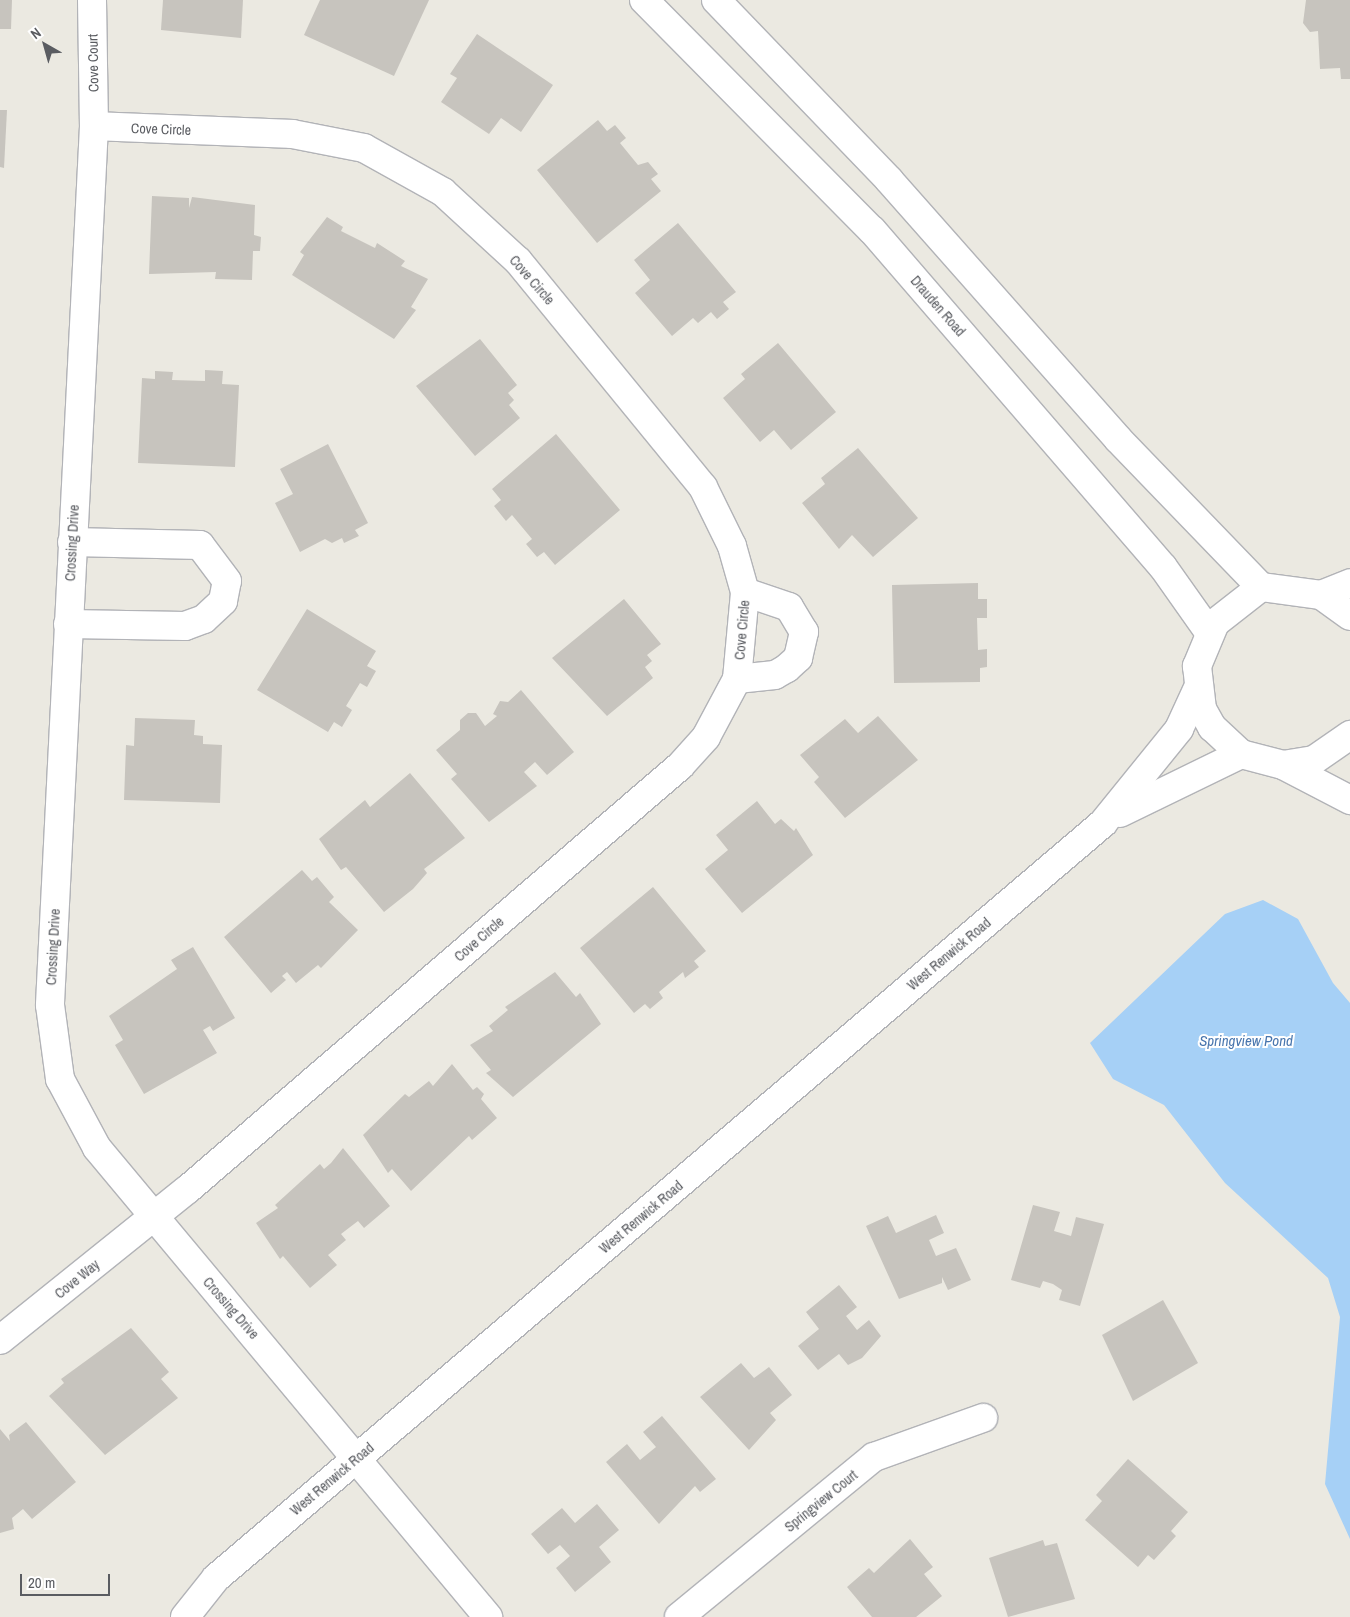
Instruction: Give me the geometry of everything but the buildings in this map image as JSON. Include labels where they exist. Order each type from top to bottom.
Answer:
[{"type":"street","name":"Cove Court","points":[[92,0],[94,126]]},
{"type":"street","name":"Drauden Road","points":[[644,0],[872,230],[1156,560],[1209,632]]},
{"type":"street","points":[[716,0],[889,180],[1118,439],[1261,587],[1321,595],[1350,616]]},
{"type":"street","name":"Crossing Drive","points":[[94,126],[50,1005],[60,1079],[97,1148],[153,1217],[359,1458],[488,1617]]},
{"type":"street","name":"Cove Circle","points":[[94,126],[292,134],[364,148],[443,192],[518,260],[703,487],[732,546],[745,592],[737,679],[706,737],[680,766],[153,1217]]},
{"type":"street","points":[[68,624],[185,626],[204,619],[223,601],[227,581],[200,545],[72,542]]},
{"type":"street","points":[[1321,595],[1350,583]]},
{"type":"street","points":[[1261,587],[1234,604],[1209,632],[1197,666],[1197,690],[1212,727],[1241,754],[1283,765],[1350,800]]},
{"type":"street","points":[[737,679],[758,678],[787,668],[798,658],[804,632],[789,607],[745,592]]},
{"type":"street","name":"West Renwick Road","points":[[185,1617],[216,1578],[1103,822],[1179,729],[1197,690]]},
{"type":"street","points":[[1283,765],[1314,760],[1350,735]]},
{"type":"street","name":"West Renwick Road","points":[[1103,822],[1175,783],[1241,754]]},
{"type":"street","name":"Cove Way","points":[[0,1340],[153,1217]]},
{"type":"street","name":"Springview Court","points":[[679,1617],[874,1457],[983,1418]]},
{"type":"water","name":"Springview Pond","points":[[1263,900],[1298,919],[1333,983],[1350,1003],[1350,1539],[1325,1484],[1340,1317],[1328,1278],[1225,1183],[1164,1105],[1113,1079],[1090,1043],[1225,914]]}]
